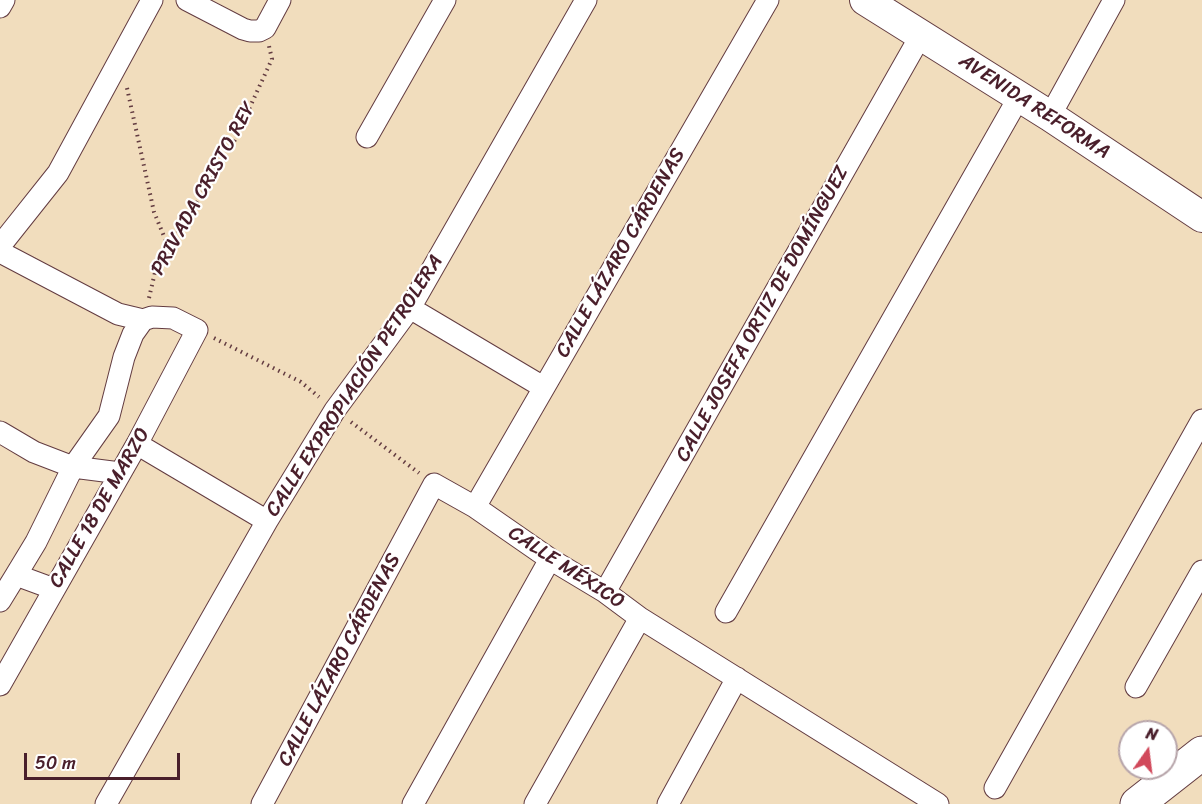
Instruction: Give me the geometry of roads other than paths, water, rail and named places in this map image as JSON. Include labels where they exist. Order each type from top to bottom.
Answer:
[{"type":"highway","points":[[1137,804],[1202,753]]},
{"type":"street","points":[[0,7],[4,0]]},
{"type":"street","points":[[0,246],[58,173],[152,0]]},
{"type":"street","points":[[187,0],[243,29],[259,31],[266,28],[280,0]]},
{"type":"street","points":[[367,137],[445,0]]},
{"type":"street","name":"CALLE EXPROPIACIÓN PETROLERA","points":[[106,804],[267,521],[334,410],[410,308],[586,0]]},
{"type":"street","name":"CALLE LÁZARO CÁRDENAS","points":[[475,507],[768,0]]},
{"type":"street","name":"AVENIDA REFORMA","points":[[865,0],[1050,116],[1202,217]]},
{"type":"street","points":[[1050,116],[1114,0]]},
{"type":"street","name":"CALLE JOSEFA ORTIZ DE DOMÍNGUEZ","points":[[605,592],[921,34]]},
{"type":"street","points":[[726,612],[1019,97]]},
{"type":"street","points":[[0,252],[118,314],[143,321],[133,334],[124,357],[109,416],[73,467],[36,542],[7,589]]},
{"type":"street","points":[[410,308],[543,387]]},
{"type":"street","name":"CALLE 18 DE MARZO","points":[[0,685],[137,444],[196,330],[172,318],[152,317],[143,321]]},
{"type":"street","points":[[995,788],[1202,420]]},
{"type":"street","points":[[0,432],[34,452],[73,467],[120,473]]},
{"type":"street","points":[[137,444],[267,521]]},
{"type":"street","name":"CALLE LÁZARO CÁRDENAS","points":[[262,804],[434,484]]},
{"type":"street","name":"CALLE MÉXICO","points":[[434,484],[475,507],[550,559],[605,592],[640,618],[938,804]]},
{"type":"street","points":[[413,804],[550,559]]},
{"type":"street","points":[[1136,687],[1202,571]]},
{"type":"street","points":[[7,589],[54,589]]},
{"type":"street","points":[[535,804],[640,618]]},
{"type":"street","points":[[668,804],[737,678]]}]
